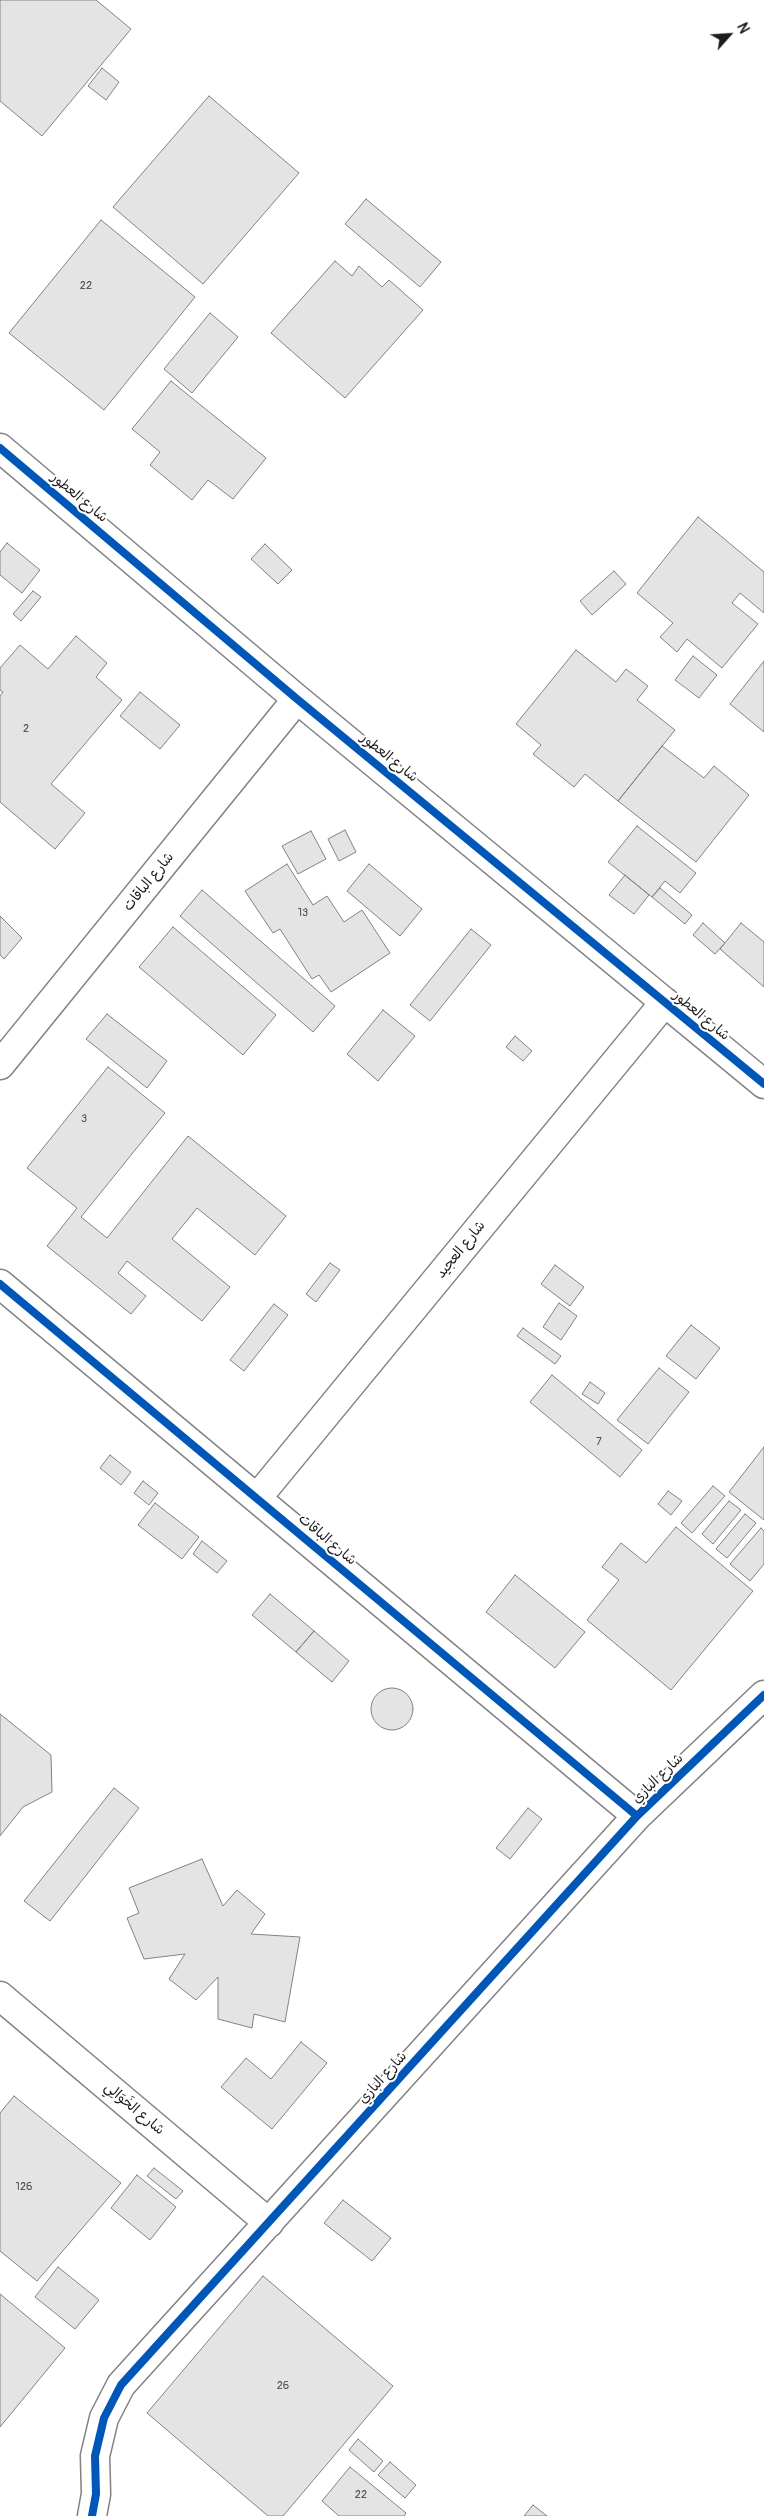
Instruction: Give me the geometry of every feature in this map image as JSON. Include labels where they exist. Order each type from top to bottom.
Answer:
[{"type":"street","name":"شارع العطور","points":[[0,448],[297,699],[764,1084]]},
{"type":"street","name":"شارع الباقات","points":[[0,1065],[297,699]]},
{"type":"street","name":"شارع العجيد","points":[[257,1498],[665,1002]]},
{"type":"street","name":"شارع الباقات","points":[[0,1284],[637,1816]]},
{"type":"street","name":"شارع البازي","points":[[92,2516],[96,2494],[95,2456],[104,2418],[121,2385],[637,1816],[764,1695]]},
{"type":"street","name":"شارع الخَوَالِي","points":[[0,1996],[269,2223]]},
{"type":"building","points":[[0,0],[96,0],[131,29],[42,136],[0,101]]},
{"type":"building","points":[[102,68],[119,82],[106,100],[88,86]]},
{"type":"building","points":[[209,96],[299,173],[203,284],[113,207]]},
{"type":"building","points":[[366,199],[441,262],[420,287],[345,224]]},
{"type":"building","points":[[101,220],[195,297],[104,410],[9,333]]},
{"type":"building","points":[[335,261],[352,276],[359,266],[382,287],[389,280],[423,310],[345,398],[271,333]]},
{"type":"building","points":[[210,313],[238,337],[192,393],[164,369]]},
{"type":"building","points":[[171,381],[266,458],[233,499],[208,480],[192,500],[150,465],[160,452],[132,429]]},
{"type":"building","points":[[698,517],[764,572],[764,613],[740,593],[732,603],[758,624],[722,668],[687,639],[677,652],[660,637],[673,623],[637,593]]},
{"type":"building","points":[[7,543],[40,570],[22,593],[0,575],[0,552]]},
{"type":"building","points":[[265,544],[292,570],[278,584],[251,559]]},
{"type":"building","points":[[614,571],[626,584],[592,615],[580,601]]},
{"type":"building","points":[[33,591],[41,597],[21,621],[13,614]]},
{"type":"building","points":[[76,636],[107,663],[96,677],[122,700],[51,784],[85,813],[55,849],[0,802],[0,696],[3,692],[0,690],[0,668],[20,645],[48,669]]},
{"type":"building","points":[[576,650],[616,682],[626,669],[648,686],[637,700],[675,730],[618,801],[585,774],[574,787],[533,754],[541,745],[516,724]]},
{"type":"building","points":[[693,656],[717,675],[699,698],[675,680]]},
{"type":"building","points":[[764,661],[764,732],[730,704]]},
{"type":"building","points":[[140,692],[180,725],[160,749],[120,716]]},
{"type":"building","points":[[662,746],[704,778],[714,766],[749,795],[696,862],[618,801]]},
{"type":"building","points":[[637,826],[696,873],[680,893],[665,881],[652,897],[608,862]]},
{"type":"building","points":[[345,830],[356,852],[339,861],[328,839]]},
{"type":"building","points":[[311,831],[326,859],[298,874],[282,846]]},
{"type":"building","points":[[287,864],[313,905],[327,896],[344,922],[362,910],[390,953],[331,992],[319,975],[312,979],[280,929],[273,933],[245,891]]},
{"type":"building","points":[[369,864],[422,909],[400,936],[347,891]]},
{"type":"building","points":[[625,875],[649,895],[634,914],[609,895]]},
{"type":"building","points":[[660,888],[692,915],[685,924],[652,897]]},
{"type":"building","points":[[202,890],[335,1006],[313,1032],[180,916]]},
{"type":"building","points":[[0,916],[22,938],[4,959],[0,955]]},
{"type":"building","points":[[703,923],[725,943],[715,954],[693,935]]},
{"type":"building","points":[[741,923],[764,942],[764,987],[720,949]]},
{"type":"building","points":[[173,927],[276,1015],[243,1055],[139,967]]},
{"type":"building","points":[[471,929],[491,945],[430,1021],[410,1005]]},
{"type":"building","points":[[383,1010],[415,1036],[378,1081],[347,1054]]},
{"type":"building","points":[[107,1014],[167,1061],[147,1088],[86,1039]]},
{"type":"building","points":[[515,1036],[532,1051],[523,1061],[506,1047]]},
{"type":"building","points":[[108,1067],[165,1113],[81,1217],[107,1238],[188,1136],[286,1216],[255,1255],[197,1208],[172,1239],[230,1287],[202,1321],[127,1261],[118,1273],[146,1296],[131,1314],[47,1246],[77,1208],[27,1168]]},
{"type":"building","points":[[330,1263],[340,1270],[316,1302],[306,1294]]},
{"type":"building","points":[[555,1265],[584,1287],[570,1306],[541,1284]]},
{"type":"building","points":[[559,1303],[577,1316],[561,1340],[543,1327]]},
{"type":"building","points":[[274,1304],[288,1315],[244,1371],[230,1360]]},
{"type":"building","points":[[691,1325],[720,1348],[696,1379],[666,1356]]},
{"type":"building","points":[[523,1328],[561,1356],[555,1364],[517,1336]]},
{"type":"building","points":[[659,1368],[689,1392],[648,1444],[617,1420]]},
{"type":"building","points":[[552,1375],[642,1450],[620,1477],[530,1402]]},
{"type":"building","points":[[590,1382],[605,1393],[598,1404],[582,1394]]},
{"type":"building","points":[[764,1447],[764,1520],[729,1492]]},
{"type":"building","points":[[110,1455],[131,1472],[121,1485],[100,1468]]},
{"type":"building","points":[[143,1481],[158,1493],[149,1505],[134,1493]]},
{"type":"building","points":[[713,1486],[725,1496],[692,1533],[681,1523]]},
{"type":"building","points":[[668,1491],[682,1501],[671,1515],[658,1504]]},
{"type":"building","points":[[729,1501],[741,1510],[713,1544],[702,1534]]},
{"type":"building","points":[[155,1503],[199,1537],[182,1559],[138,1525]]},
{"type":"building","points":[[745,1514],[756,1523],[727,1558],[716,1549]]},
{"type":"building","points":[[676,1527],[753,1591],[671,1690],[587,1620],[619,1580],[602,1567],[621,1543],[646,1563]]},
{"type":"building","points":[[761,1528],[764,1531],[764,1564],[750,1581],[730,1564]]},
{"type":"building","points":[[202,1541],[227,1561],[217,1573],[193,1554]]},
{"type":"building","points":[[515,1575],[585,1632],[555,1668],[486,1612]]},
{"type":"building","points":[[270,1594],[314,1631],[296,1652],[252,1615]]},
{"type":"building","points":[[314,1631],[349,1661],[332,1682],[296,1652]]},
{"type":"building","points":[[392,1688],[407,1694],[413,1709],[407,1724],[392,1730],[377,1724],[371,1709],[377,1694]]},
{"type":"building","points":[[0,1714],[51,1755],[52,1792],[23,1807],[0,1836]]},
{"type":"building","points":[[114,1788],[139,1808],[50,1921],[24,1901]]},
{"type":"building","points":[[528,1808],[542,1819],[510,1859],[496,1848]]},
{"type":"building","points":[[202,1859],[223,1906],[237,1890],[265,1914],[251,1934],[300,1937],[285,2022],[254,2014],[252,2028],[218,2019],[218,1977],[196,2000],[169,1979],[185,1954],[144,1959],[127,1918],[139,1913],[129,1888]]},
{"type":"building","points":[[301,2042],[327,2063],[272,2129],[221,2087],[246,2058],[271,2079]]},
{"type":"building","points":[[14,2096],[121,2183],[37,2281],[0,2251],[0,2113]]},
{"type":"building","points":[[154,2168],[183,2191],[176,2199],[147,2176]]},
{"type":"building","points":[[137,2175],[176,2207],[150,2240],[111,2208]]},
{"type":"building","points":[[343,2200],[391,2238],[372,2261],[324,2223]]},
{"type":"building","points":[[58,2267],[99,2300],[75,2329],[35,2297]]},
{"type":"building","points":[[263,2276],[393,2386],[283,2516],[268,2516],[147,2413]]},
{"type":"building","points":[[0,2294],[65,2348],[0,2427]]},
{"type":"building","points":[[358,2439],[383,2461],[374,2472],[349,2450]]},
{"type":"building","points":[[390,2462],[416,2485],[405,2498],[378,2475]]},
{"type":"building","points":[[350,2467],[406,2513],[404,2516],[339,2516],[322,2501]]},
{"type":"building","points":[[533,2505],[547,2516],[524,2516]]},
{"type":"cycle path","points":[[0,448],[297,699],[764,1084]]},
{"type":"cycle path","points":[[0,1284],[637,1816]]},
{"type":"cycle path","points":[[92,2516],[96,2494],[95,2456],[104,2418],[121,2385],[637,1816],[764,1695]]}]
